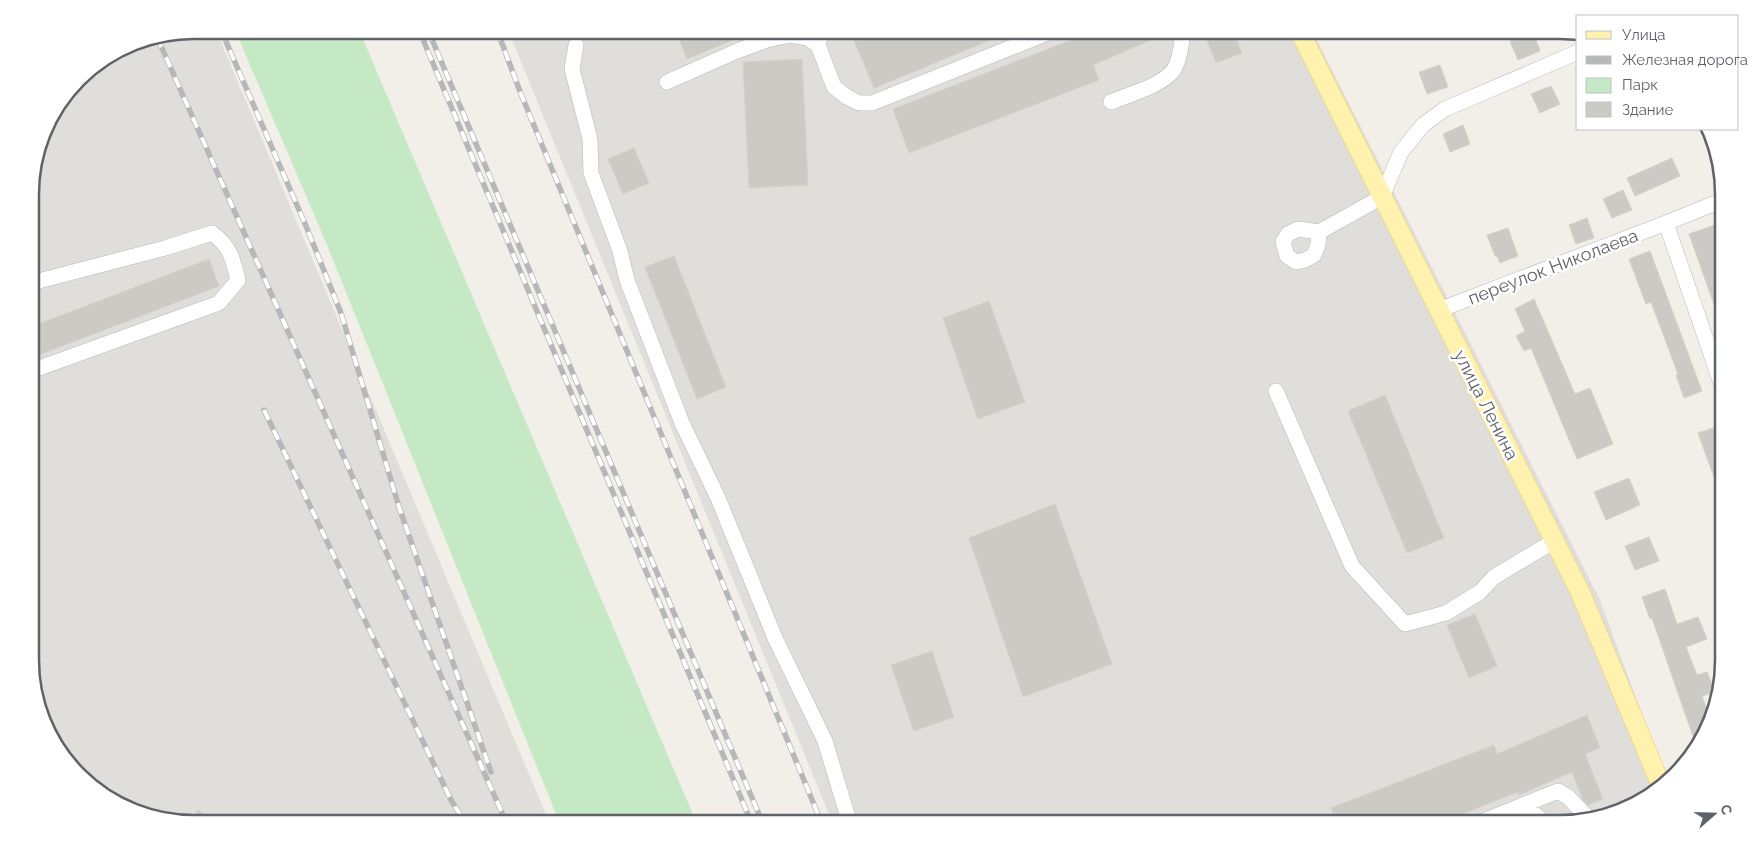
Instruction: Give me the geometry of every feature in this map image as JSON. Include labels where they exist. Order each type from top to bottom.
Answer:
[{"type":"main road","name":"улица Ленина","points":[[1303,39],[1580,592],[1659,779]]},
{"type":"street","points":[[667,82],[737,51],[772,39]]},
{"type":"street","points":[[809,39],[818,46],[834,87],[859,103],[872,103],[1032,39]]},
{"type":"street","points":[[818,46],[819,39]]},
{"type":"street","points":[[1112,102],[1155,84],[1173,71],[1181,50],[1182,39]]},
{"type":"street","points":[[576,45],[572,69],[590,139],[591,173],[620,251],[627,280],[682,423],[718,498],[775,638],[825,741],[847,815]]},
{"type":"street","points":[[1320,232],[1382,198],[1402,152],[1423,125],[1444,110],[1576,53]]},
{"type":"street","name":"переулок Николаева","points":[[1439,310],[1666,224],[1715,203]]},
{"type":"street","points":[[1666,224],[1715,366]]},
{"type":"street","points":[[39,281],[164,248],[212,233],[220,238],[231,254],[238,280],[219,303],[39,368]]},
{"type":"street","points":[[1276,391],[1352,566],[1405,624],[1446,613],[1480,592],[1494,577],[1554,542]]},
{"type":"street","points":[[1498,815],[1558,791],[1568,797],[1583,813]]},
{"type":"street","points":[[1516,808],[1530,811],[1536,815]]},
{"type":"shaded area","points":[[184,39],[220,39],[546,815],[174,814],[154,810],[125,799],[92,777],[65,746],[51,719],[44,700],[39,660],[39,184],[44,154],[55,125],[77,92],[92,77],[116,60],[154,44]]},
{"type":"shaded area","points":[[512,39],[1317,39],[1600,600],[1664,775],[1629,799],[1610,807],[1570,815],[829,815]]},
{"type":"green space","points":[[239,39],[363,39],[693,815],[556,815],[325,240]]},
{"type":"building","points":[[679,39],[735,39],[687,59]]},
{"type":"building","points":[[854,39],[993,39],[874,88]]},
{"type":"building","points":[[1074,39],[1153,39],[1093,65],[1099,80],[909,153],[893,109]]},
{"type":"building","points":[[1207,39],[1237,39],[1242,53],[1216,63]]},
{"type":"building","points":[[1515,39],[1536,39],[1540,51],[1518,60],[1510,41]]},
{"type":"building","points":[[802,59],[808,185],[749,188],[743,62]]},
{"type":"building","points":[[1440,65],[1448,87],[1427,94],[1419,72]]},
{"type":"building","points":[[1551,86],[1560,104],[1540,113],[1531,94]]},
{"type":"building","points":[[1463,125],[1470,144],[1450,152],[1443,134]]},
{"type":"building","points":[[634,148],[649,183],[623,194],[608,159]]},
{"type":"building","points":[[1672,158],[1680,176],[1635,196],[1627,178]]},
{"type":"building","points":[[1623,190],[1632,210],[1612,218],[1603,199]]},
{"type":"building","points":[[1587,218],[1594,238],[1576,244],[1569,225]]},
{"type":"building","points":[[1715,225],[1715,307],[1689,234]]},
{"type":"building","points":[[1508,228],[1518,256],[1500,263],[1497,256],[1495,256],[1487,235]]},
{"type":"building","points":[[1650,251],[1702,391],[1684,398],[1676,375],[1678,374],[1651,302],[1646,304],[1629,259]]},
{"type":"building","points":[[674,256],[726,387],[697,399],[645,267]]},
{"type":"building","points":[[209,259],[219,286],[39,355],[39,324]]},
{"type":"building","points":[[1534,299],[1575,394],[1590,388],[1613,444],[1577,459],[1531,348],[1524,351],[1516,336],[1525,331],[1515,309]]},
{"type":"building","points":[[989,301],[1025,402],[978,419],[943,318]]},
{"type":"building","points":[[1385,395],[1444,538],[1407,553],[1348,411]]},
{"type":"building","points":[[1715,427],[1715,480],[1698,433]]},
{"type":"building","points":[[1629,478],[1640,505],[1606,520],[1594,492]]},
{"type":"building","points":[[1055,504],[1112,664],[1023,697],[969,538]]},
{"type":"building","points":[[1649,537],[1659,561],[1635,570],[1625,546]]},
{"type":"building","points":[[1665,589],[1677,624],[1698,617],[1707,639],[1686,647],[1697,675],[1707,672],[1713,686],[1711,693],[1702,696],[1707,709],[1694,738],[1652,618],[1650,619],[1642,597]]},
{"type":"building","points":[[1475,614],[1497,666],[1469,678],[1447,625]]},
{"type":"building","points":[[932,651],[954,717],[914,731],[891,665]]},
{"type":"building","points":[[1587,715],[1600,748],[1585,754],[1603,799],[1588,805],[1583,800],[1572,772],[1519,795],[1518,792],[1460,815],[1334,815],[1331,808],[1494,745],[1497,754]]},
{"type":"building","points":[[198,810],[206,815],[195,815]]},
{"type":"railway","points":[[225,39],[306,226],[341,313],[399,507],[491,772]]},
{"type":"railway","points":[[423,39],[748,815]]},
{"type":"railway","points":[[432,39],[759,815]]},
{"type":"railway","points":[[500,39],[521,94],[818,815]]},
{"type":"railway","points":[[160,43],[503,815]]},
{"type":"railway","points":[[264,410],[451,800],[460,815]]}]
